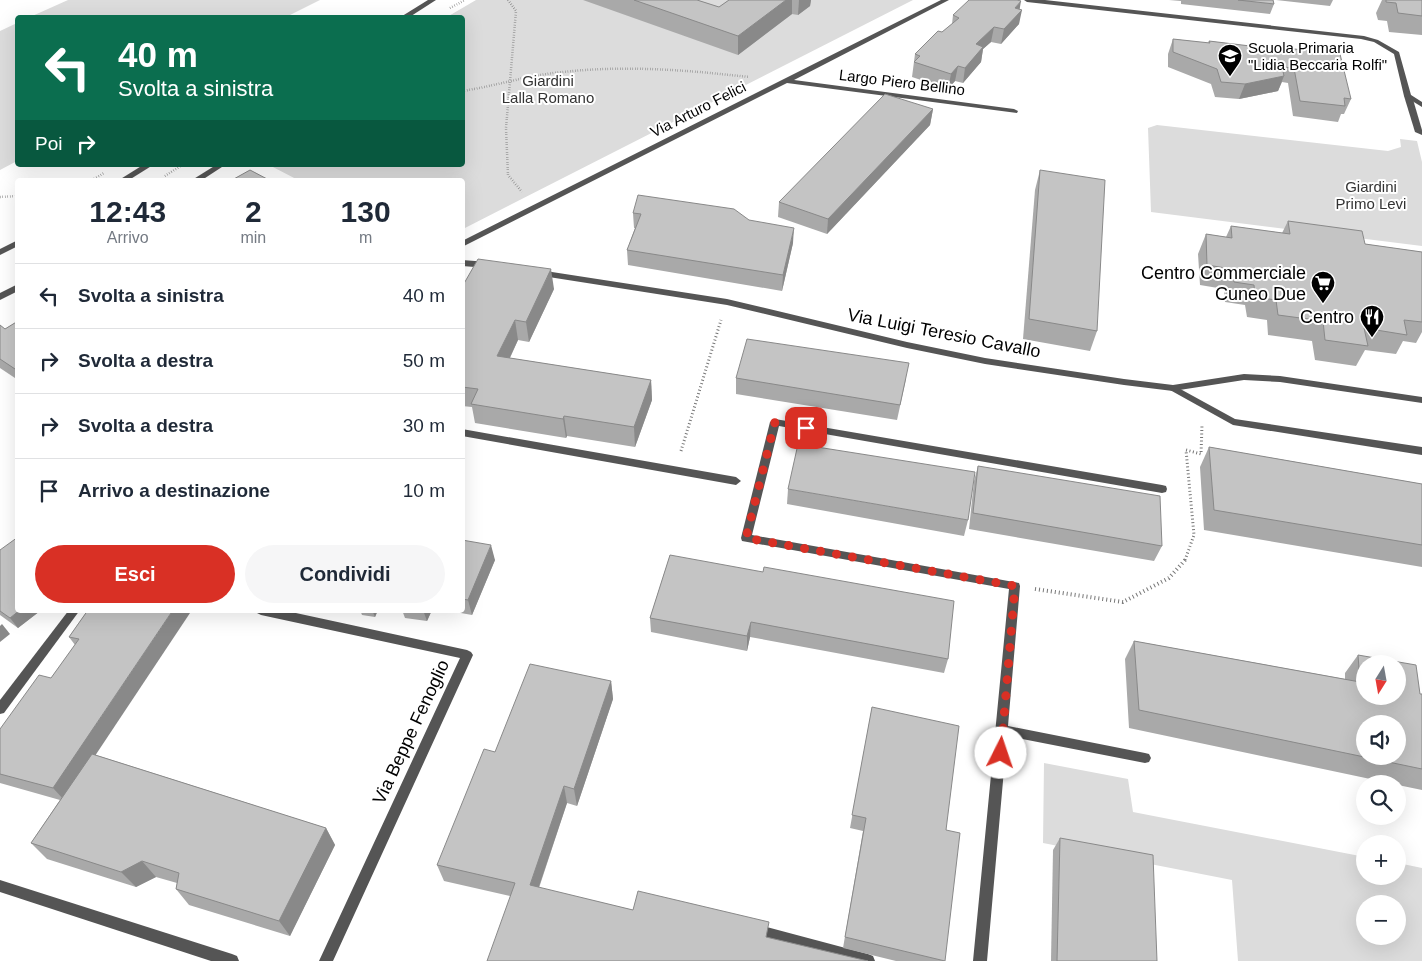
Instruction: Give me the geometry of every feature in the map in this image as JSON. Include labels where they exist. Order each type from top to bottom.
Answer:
[{"type":"street","points":[[407,15],[432,0]]},
{"type":"street","name":"Via Arturo Felici","points":[[465,243],[946,0]]},
{"type":"street","points":[[1027,0],[1362,36],[1376,41],[1396,53],[1419,132],[1422,133]]},
{"type":"street","name":"Largo Piero Bellino","points":[[786,81],[1014,111]]},
{"type":"street","points":[[1408,96],[1422,105]]},
{"type":"street","points":[[126,178],[146,167]]},
{"type":"street","points":[[199,178],[218,167]]},
{"type":"street","points":[[0,252],[15,244]]},
{"type":"street","points":[[465,262],[497,267]]},
{"type":"street","name":"Via Luigi Teresio Cavallo","points":[[533,272],[761,308],[907,345],[985,361],[1172,388],[1244,377],[1280,379],[1422,400]]},
{"type":"street","points":[[0,297],[15,288]]},
{"type":"street","points":[[1172,388],[1232,422],[1422,451]]},
{"type":"street","points":[[980,961],[1015,586],[746,538],[775,422],[1162,489]]},
{"type":"street","points":[[465,433],[736,482]]},
{"type":"street","points":[[0,709],[73,613]]},
{"type":"street","name":"Via Beppe Fenoglio","points":[[275,613],[467,655],[326,961]]},
{"type":"street","points":[[1002,730],[1145,758]]},
{"type":"street","points":[[0,886],[232,961]]},
{"type":"street","points":[[740,927],[868,961]]},
{"type":"path","points":[[508,0],[516,11],[506,128],[508,175],[535,207]]},
{"type":"path","points":[[465,91],[536,75],[616,68],[677,70],[749,77]]},
{"type":"path","points":[[161,178],[179,167]]},
{"type":"path","points":[[0,198],[15,196]]},
{"type":"path","points":[[675,471],[726,302]]},
{"type":"path","points":[[1015,586],[1123,602],[1169,578],[1186,560],[1194,535],[1186,450],[1201,454],[1202,405]]},
{"type":"green space","points":[[68,0],[320,0],[290,15],[34,15]]},
{"type":"green space","name":"Giardini Lalla Romano","points":[[476,0],[913,0],[465,228],[465,178],[294,178],[273,167],[465,167],[465,15],[450,15]]},
{"type":"green space","points":[[15,24],[15,162],[0,170],[0,31]]},
{"type":"green space","name":"Giardini Primo Levi","points":[[1157,125],[1388,151],[1401,147],[1400,139],[1417,141],[1422,162],[1422,246],[1151,212],[1148,128]]},
{"type":"green space","points":[[1044,763],[1128,779],[1133,812],[1356,855],[1356,885],[1406,885],[1406,865],[1422,868],[1422,961],[1238,961],[1232,880],[1043,843]]},
{"type":"building","points":[[634,0],[697,0],[719,7],[729,0],[786,0],[738,36]]},
{"type":"building","points":[[969,0],[1017,0],[1021,1],[1015,8],[1022,10],[1004,29],[994,27],[976,44],[983,47],[965,68],[958,66],[951,74],[914,62],[920,56],[915,54],[938,31],[942,32],[959,18],[953,15]]},
{"type":"building","points":[[1238,0],[1273,0],[1274,4]]},
{"type":"building","points":[[1386,0],[1422,0],[1422,16],[1398,13],[1396,3],[1386,2]]},
{"type":"building","points":[[1173,39],[1340,54],[1351,99],[1344,98],[1345,106],[1300,101],[1294,68],[1282,67],[1284,76],[1245,84],[1221,82],[1217,69],[1173,52]]},
{"type":"building","points":[[885,94],[933,109],[828,219],[779,202]]},
{"type":"building","points":[[250,170],[265,178],[236,178]]},
{"type":"building","points":[[1040,170],[1105,180],[1097,331],[1029,319]]},
{"type":"building","points":[[638,195],[734,209],[749,220],[794,228],[783,275],[627,250],[641,214],[633,213]]},
{"type":"building","points":[[1288,221],[1362,231],[1365,244],[1422,252],[1422,322],[1404,320],[1407,335],[1364,328],[1368,346],[1325,340],[1323,321],[1278,315],[1276,300],[1255,297],[1254,285],[1234,282],[1232,269],[1207,265],[1206,234],[1232,238],[1231,226],[1290,234]]},
{"type":"building","points":[[478,259],[551,269],[526,322],[515,320],[497,356],[651,380],[634,427],[564,416],[563,419],[471,404],[478,389],[465,387],[465,282]]},
{"type":"building","points":[[15,323],[15,369],[0,359],[0,325],[5,329]]},
{"type":"building","points":[[747,339],[909,363],[900,405],[736,378]]},
{"type":"building","points":[[798,444],[975,472],[968,520],[788,489]]},
{"type":"building","points":[[1209,447],[1422,484],[1422,545],[1214,510]]},
{"type":"building","points":[[978,466],[1160,496],[1162,546],[973,513]]},
{"type":"building","points":[[15,539],[16,613],[10,618],[0,611],[0,550]]},
{"type":"building","points":[[465,541],[491,545],[468,600],[465,600]]},
{"type":"building","points":[[670,555],[763,572],[764,567],[954,601],[948,659],[751,622],[747,636],[650,618]]},
{"type":"building","points":[[86,613],[171,613],[53,788],[0,774],[0,729],[39,675],[51,678],[79,639],[69,637]]},
{"type":"building","points":[[1134,641],[1356,681],[1356,705],[1406,705],[1406,663],[1416,665],[1420,694],[1422,694],[1422,769],[1403,765],[1406,765],[1406,715],[1356,715],[1356,755],[1139,710]]},
{"type":"building","points":[[530,664],[611,681],[574,789],[564,786],[530,885],[633,910],[638,891],[769,922],[766,937],[868,961],[487,961],[515,883],[437,865],[484,749],[495,752]]},
{"type":"building","points":[[872,707],[959,726],[946,830],[960,833],[945,961],[845,937],[866,818],[852,815]]},
{"type":"building","points":[[92,754],[326,828],[279,921],[176,889],[179,873],[142,861],[121,872],[31,843]]},
{"type":"building","points":[[1060,838],[1153,855],[1157,961],[1057,961]]},
{"type":"place","name":"Scuola Primaria \"Lidia Beccaria Rolfi\"","points":[[1230,77]]},
{"type":"place","name":"Centro Commerciale Cuneo Due","points":[[1323,304]]},
{"type":"place","name":"Centro","points":[[1372,338]]},
{"type":"route","points":[[806,428],[775,422],[746,538],[1015,586],[1001,753]]}]
